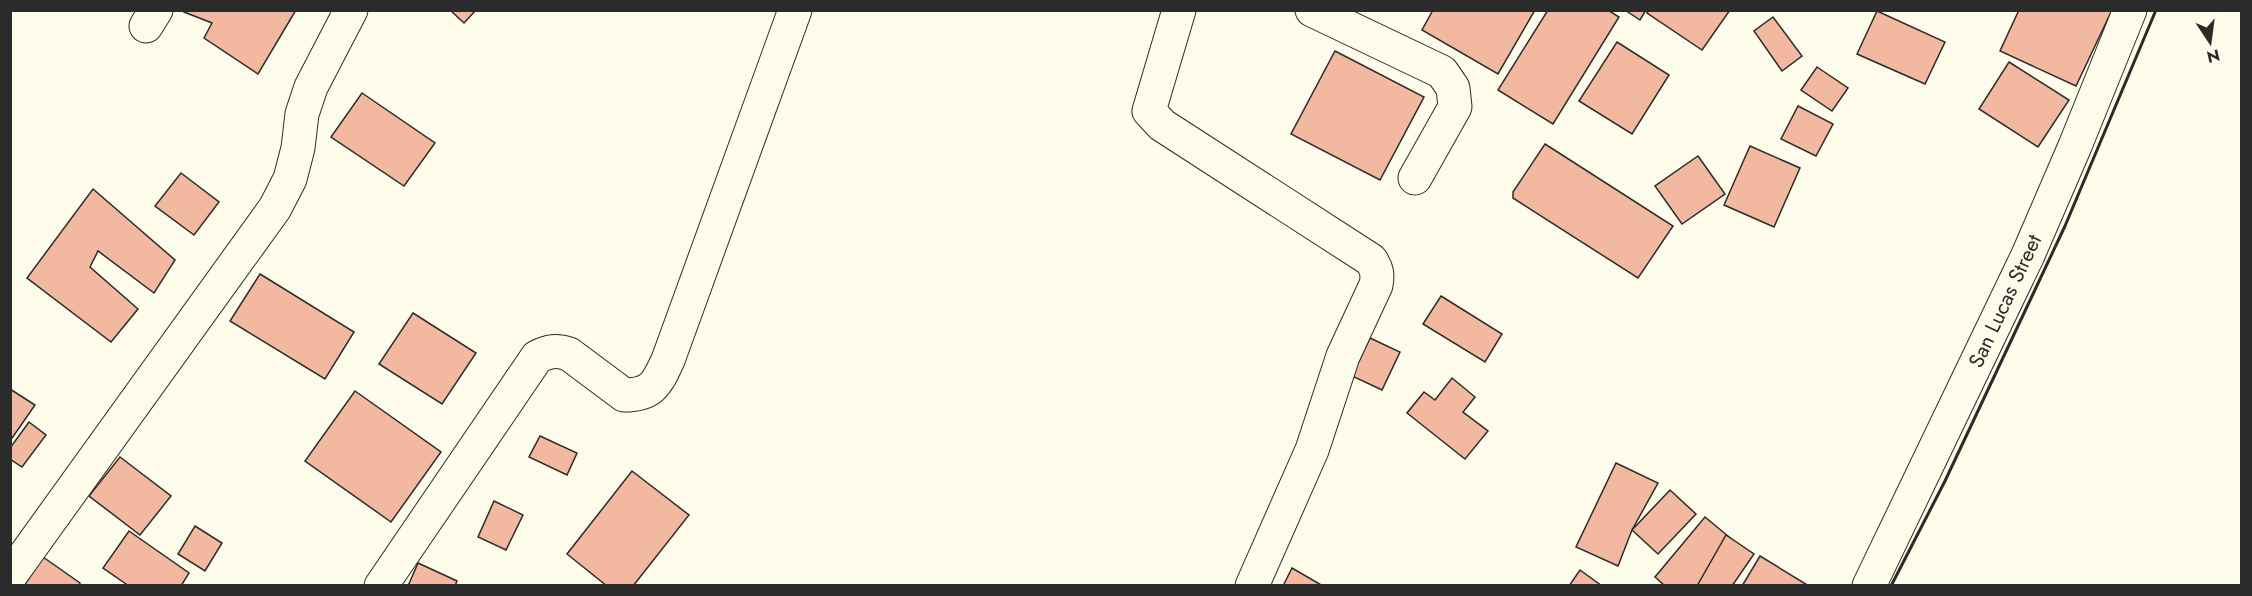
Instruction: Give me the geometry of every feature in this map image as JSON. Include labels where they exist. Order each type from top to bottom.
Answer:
[{"type":"street","points":[[10,576],[275,208],[290,179],[298,148],[302,114],[311,87],[351,10]]},
{"type":"street","points":[[381,585],[537,357],[548,351],[569,354],[624,395],[645,392],[656,385],[668,360],[795,10]]},
{"type":"street","points":[[1179,10],[1149,111],[1162,125],[1371,260],[1378,275],[1376,285],[1343,356],[1312,450],[1252,585]]},
{"type":"street","points":[[1312,10],[1442,72],[1453,88],[1455,107],[1415,178]]},
{"type":"street","name":"San Lucas Street","points":[[1869,585],[2028,255],[2130,10]]},
{"type":"building","points":[[185,10],[296,10],[258,74],[204,38],[212,23],[184,12]]},
{"type":"building","points":[[450,10],[476,10],[464,23]]},
{"type":"building","points":[[1433,10],[1535,10],[1498,74],[1422,30]]},
{"type":"building","points":[[1548,10],[1608,10],[1619,17],[1553,124],[1498,90]]},
{"type":"building","points":[[1625,10],[1646,10],[1640,20]]},
{"type":"building","points":[[1649,10],[1730,10],[1702,50],[1647,13]]},
{"type":"building","points":[[2019,10],[2112,10],[2076,86],[2000,51]]},
{"type":"building","points":[[1877,11],[1945,42],[1925,84],[1857,54]]},
{"type":"building","points":[[1773,17],[1802,56],[1782,71],[1754,31]]},
{"type":"building","points":[[1617,42],[1669,75],[1632,134],[1579,101]]},
{"type":"building","points":[[1335,51],[1424,97],[1380,180],[1291,134]]},
{"type":"building","points":[[2009,62],[2069,100],[2038,147],[1979,109]]},
{"type":"building","points":[[1817,67],[1848,88],[1832,111],[1801,90]]},
{"type":"building","points":[[362,93],[435,143],[404,186],[331,137]]},
{"type":"building","points":[[1798,106],[1833,124],[1816,156],[1781,139]]},
{"type":"building","points":[[1545,144],[1673,226],[1638,278],[1513,198],[1513,192]]},
{"type":"building","points":[[1750,146],[1800,168],[1774,227],[1724,205]]},
{"type":"building","points":[[1698,156],[1725,194],[1682,224],[1655,186]]},
{"type":"building","points":[[181,173],[219,202],[194,235],[155,206]]},
{"type":"building","points":[[93,189],[175,260],[154,293],[98,251],[90,267],[138,309],[111,342],[27,278]]},
{"type":"building","points":[[260,274],[354,332],[325,379],[230,321]]},
{"type":"building","points":[[1441,296],[1502,334],[1485,362],[1423,324]]},
{"type":"building","points":[[413,313],[476,353],[442,404],[379,364]]},
{"type":"building","points":[[1370,338],[1400,352],[1382,390],[1352,376]]},
{"type":"building","points":[[1452,378],[1475,397],[1463,412],[1488,431],[1465,459],[1407,413],[1424,392],[1435,400]]},
{"type":"building","points":[[10,389],[35,405],[10,441]]},
{"type":"building","points":[[355,391],[441,452],[391,522],[305,461]]},
{"type":"building","points":[[29,422],[46,435],[22,467],[10,459],[10,448]]},
{"type":"building","points":[[540,436],[577,453],[567,475],[529,457]]},
{"type":"building","points":[[120,457],[171,496],[140,535],[89,496]]},
{"type":"building","points":[[1616,463],[1658,483],[1632,530],[1618,566],[1576,547]]},
{"type":"building","points":[[632,471],[689,515],[633,586],[607,586],[567,554]]},
{"type":"building","points":[[1670,490],[1696,514],[1658,554],[1632,530]]},
{"type":"building","points":[[494,501],[523,515],[506,550],[478,537]]},
{"type":"building","points":[[1705,517],[1734,541],[1697,586],[1665,586],[1655,577]]},
{"type":"building","points":[[195,526],[222,543],[205,571],[178,554]]},
{"type":"building","points":[[129,531],[189,573],[181,586],[129,586],[103,568]]},
{"type":"building","points":[[1726,535],[1754,554],[1732,586],[1697,586]]},
{"type":"building","points":[[1760,556],[1809,586],[1742,586]]},
{"type":"building","points":[[43,557],[80,583],[79,586],[24,586]]},
{"type":"building","points":[[418,563],[457,581],[455,586],[408,586]]},
{"type":"building","points":[[1292,568],[1323,586],[1283,586]]},
{"type":"building","points":[[1580,570],[1602,586],[1569,586]]},
{"type":"wall","points":[[1891,586],[1945,481],[2065,226],[2156,10]]}]
